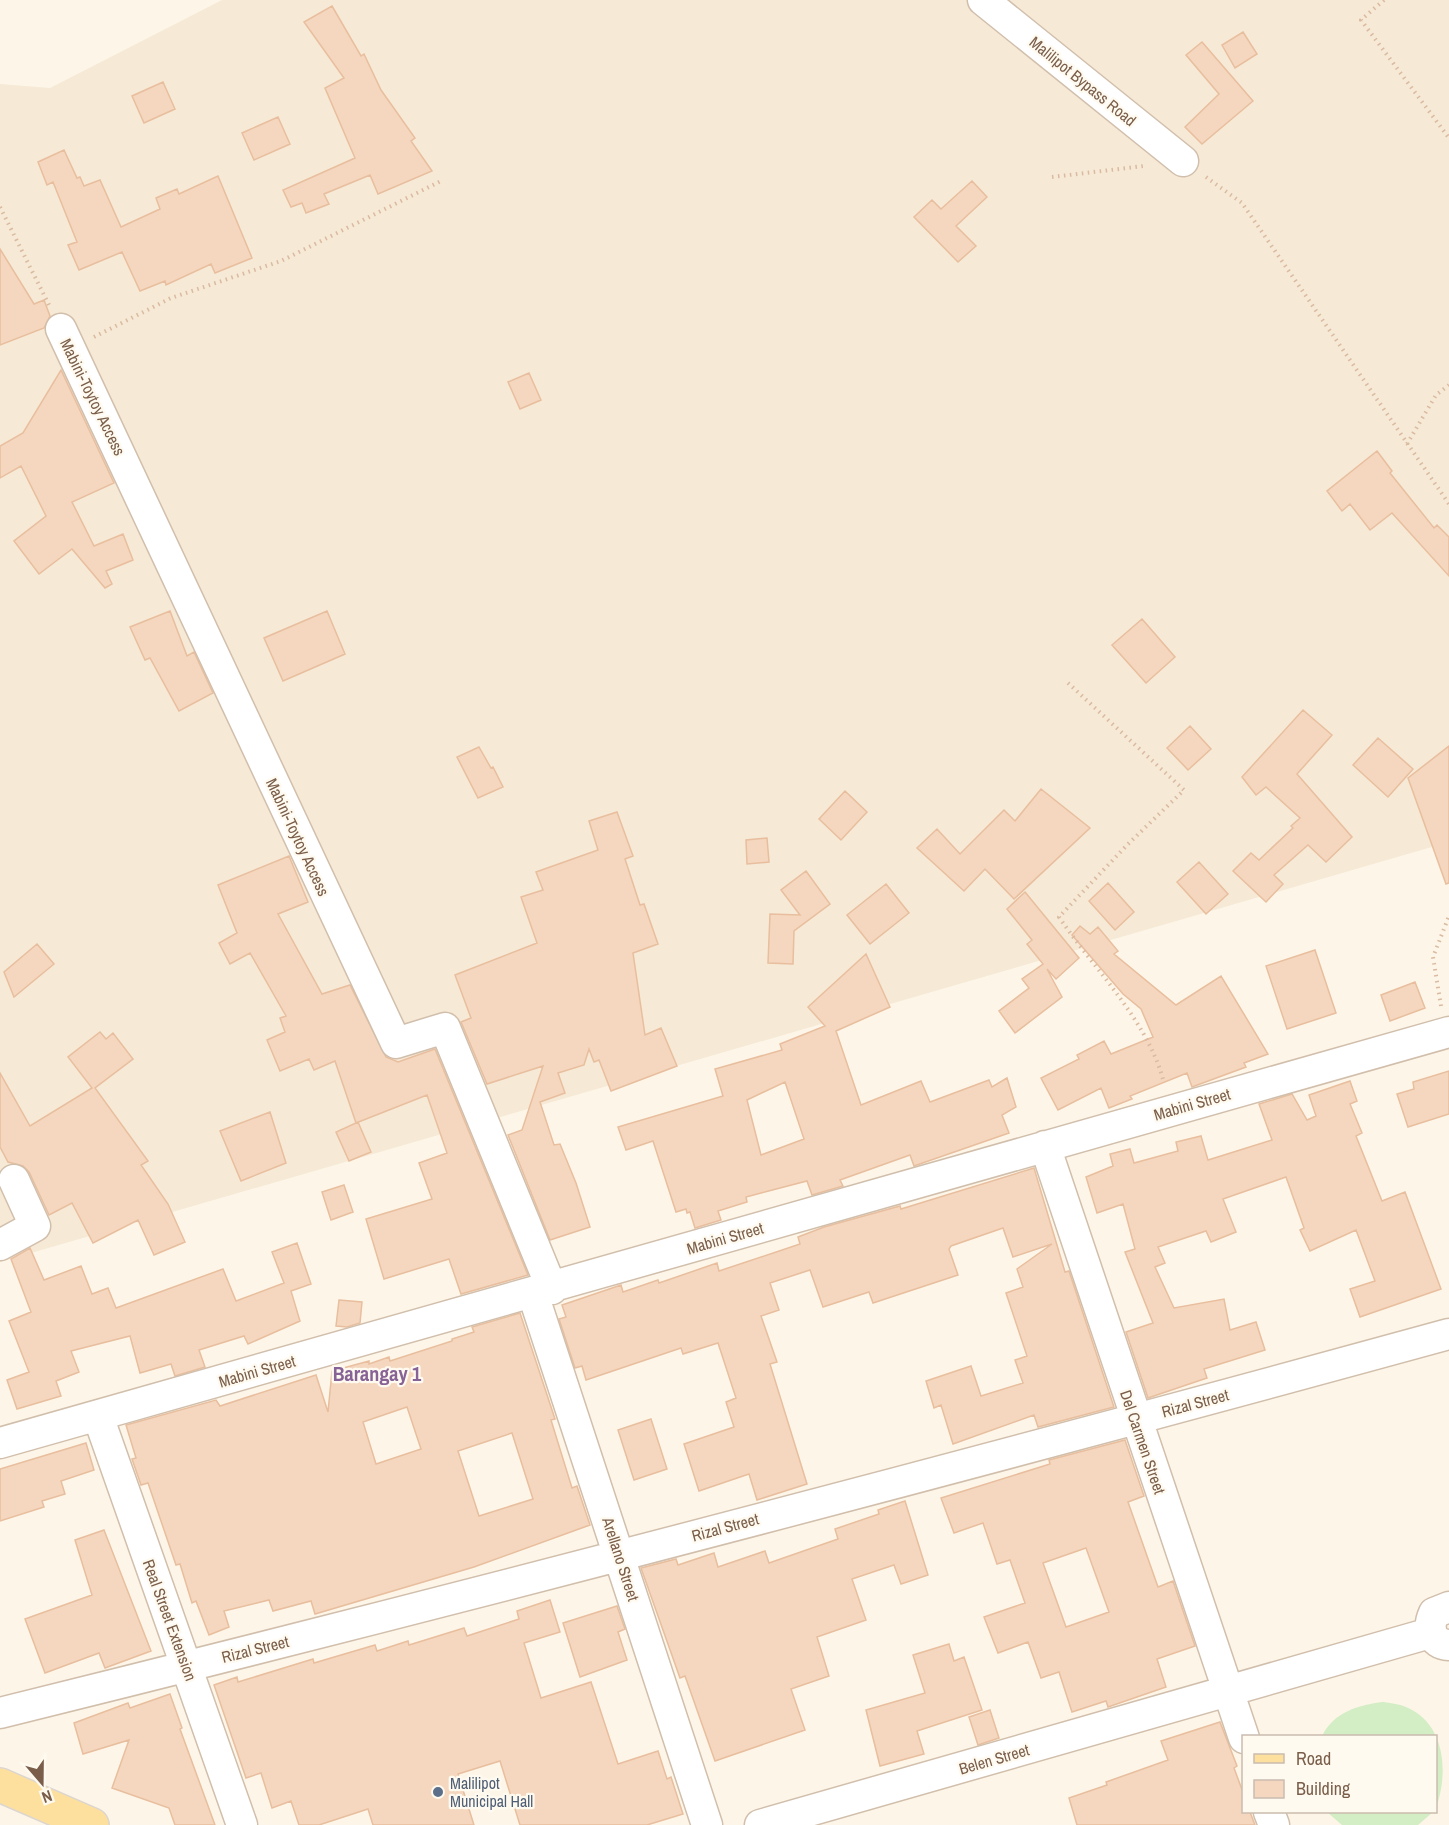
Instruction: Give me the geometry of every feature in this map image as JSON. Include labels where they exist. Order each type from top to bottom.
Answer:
[{"type":"main road","points":[[0,1785],[92,1825]]},
{"type":"street","name":"Malilipot Bypass Road","points":[[983,0],[1183,161]]},
{"type":"street","name":"Mabini-Toytoy Access","points":[[66,339],[396,1042],[446,1028],[542,1291]]},
{"type":"street","name":"Mabini Street","points":[[2,1437],[98,1416],[1447,1033]]},
{"type":"street","name":"Del Carmen Street","points":[[1045,1146],[1135,1420],[1243,1735]]},
{"type":"street","points":[[0,1245],[34,1226],[14,1180]]},
{"type":"street","name":"Arellano Street","points":[[542,1291],[620,1555],[707,1825]]},
{"type":"street","name":"Rizal Street","points":[[0,1713],[620,1555],[1135,1420],[1449,1334]]},
{"type":"street","name":"Real Street Extension","points":[[98,1416],[242,1825]]},
{"type":"street","points":[[1440,1639],[1430,1623],[1434,1613],[1448,1606]]},
{"type":"street","name":"Belen Street","points":[[760,1825],[1228,1692],[1440,1639]]},
{"type":"path","points":[[1384,0],[1361,20],[1449,138]]},
{"type":"path","points":[[1052,177],[1183,161],[1242,203],[1449,504]]},
{"type":"path","points":[[0,207],[66,339],[171,297],[281,261],[443,180]]},
{"type":"path","points":[[1407,444],[1436,395],[1449,385]]},
{"type":"path","points":[[1068,683],[1185,790],[1127,845],[1059,917],[1142,1030],[1160,1067],[1170,1110]]},
{"type":"path","points":[[1447,1033],[1433,957],[1449,916]]},
{"type":"shaded area","points":[[222,0],[1449,0],[1449,842],[0,1262],[0,84],[50,88]]},
{"type":"green space","points":[[1383,1702],[1403,1706],[1419,1714],[1435,1735],[1323,1735],[1340,1715],[1365,1705]]},
{"type":"green space","points":[[1437,1740],[1443,1764],[1437,1804]]},
{"type":"green space","points":[[1328,1813],[1432,1813],[1418,1825],[1342,1825]]},
{"type":"building","points":[[332,6],[361,56],[364,54],[381,90],[415,138],[411,141],[432,171],[378,194],[370,175],[324,194],[329,204],[306,213],[302,203],[291,207],[283,190],[355,158],[325,88],[344,78],[304,22]]},
{"type":"building","points":[[1243,32],[1257,54],[1235,68],[1222,45]]},
{"type":"building","points":[[1202,42],[1253,101],[1202,144],[1185,127],[1219,94],[1186,55]]},
{"type":"building","points":[[163,82],[175,109],[144,123],[132,96]]},
{"type":"building","points":[[278,117],[290,144],[254,160],[242,133]]},
{"type":"building","points":[[64,150],[77,178],[80,177],[84,186],[100,180],[121,227],[160,209],[156,198],[177,189],[179,194],[218,176],[252,258],[215,273],[211,264],[166,285],[165,281],[140,291],[122,252],[79,270],[68,245],[77,242],[53,182],[47,185],[38,162]]},
{"type":"building","points":[[972,181],[987,197],[956,226],[976,246],[958,262],[914,217],[932,200],[941,209]]},
{"type":"building","points":[[0,249],[34,304],[44,300],[50,316],[44,328],[0,345]]},
{"type":"building","points":[[61,370],[114,483],[72,502],[94,546],[123,534],[133,560],[106,571],[112,584],[105,588],[72,549],[39,574],[14,541],[46,516],[21,466],[0,478],[0,446],[23,433]]},
{"type":"building","points":[[529,373],[541,400],[520,409],[508,382]]},
{"type":"building","points":[[1377,451],[1392,471],[1390,473],[1434,528],[1437,525],[1449,537],[1449,576],[1392,513],[1370,530],[1350,504],[1342,511],[1327,491]]},
{"type":"building","points":[[170,611],[187,656],[194,652],[213,693],[179,711],[150,658],[145,660],[130,627]]},
{"type":"building","points":[[327,611],[345,654],[283,681],[264,638]]},
{"type":"building","points":[[1142,619],[1175,657],[1146,683],[1112,645]]},
{"type":"building","points":[[1303,710],[1332,735],[1297,774],[1352,837],[1326,862],[1308,845],[1274,875],[1283,884],[1266,902],[1233,871],[1251,853],[1259,860],[1293,828],[1291,826],[1300,818],[1266,787],[1256,795],[1242,777]]},
{"type":"building","points":[[1190,726],[1211,749],[1188,770],[1167,748]]},
{"type":"building","points":[[1378,738],[1413,769],[1388,797],[1353,765]]},
{"type":"building","points":[[1449,746],[1449,883],[1446,884],[1408,778]]},
{"type":"building","points":[[479,747],[503,787],[478,798],[457,757]]},
{"type":"building","points":[[1041,789],[1090,828],[1014,899],[985,869],[964,891],[917,848],[937,829],[960,854],[1004,810],[1015,821]]},
{"type":"building","points":[[845,791],[867,812],[841,840],[819,819]]},
{"type":"building","points":[[617,812],[633,856],[625,859],[640,905],[644,904],[658,944],[633,953],[645,1035],[661,1028],[677,1066],[611,1091],[599,1060],[594,1062],[589,1049],[584,1065],[558,1073],[565,1093],[540,1102],[554,1145],[560,1144],[576,1183],[590,1227],[550,1240],[508,1135],[522,1130],[543,1066],[487,1084],[461,1022],[471,1018],[455,975],[537,943],[521,897],[543,890],[536,872],[598,850],[589,821]]},
{"type":"building","points":[[767,838],[769,862],[747,864],[746,840]]},
{"type":"building","points":[[289,856],[308,902],[278,914],[322,994],[350,985],[386,1057],[398,1062],[435,1049],[528,1275],[461,1294],[449,1259],[384,1279],[366,1219],[432,1199],[419,1163],[447,1153],[427,1095],[356,1123],[335,1061],[314,1070],[309,1059],[280,1071],[267,1040],[285,1032],[280,1018],[286,1016],[250,953],[230,964],[219,943],[237,933],[218,885]]},
{"type":"building","points":[[1199,862],[1228,894],[1206,914],[1177,882]]},
{"type":"building","points":[[806,871],[830,904],[794,931],[793,964],[768,963],[770,914],[800,915],[781,890]]},
{"type":"building","points":[[1108,883],[1134,912],[1115,930],[1089,901]]},
{"type":"building","points":[[886,884],[909,913],[870,944],[847,915]]},
{"type":"building","points":[[1025,892],[1079,958],[1056,979],[1047,969],[1062,997],[1015,1033],[999,1011],[1029,988],[1022,979],[1043,964],[1027,944],[1032,940],[1007,909]]},
{"type":"building","points":[[1080,926],[1090,934],[1098,927],[1118,951],[1114,954],[1176,1005],[1221,976],[1268,1054],[1244,1063],[1246,1067],[1192,1087],[1187,1073],[1130,1096],[1132,1099],[1109,1108],[1101,1088],[1058,1110],[1041,1078],[1079,1059],[1077,1055],[1104,1041],[1111,1054],[1153,1037],[1141,1009],[1123,994],[1072,935]]},
{"type":"building","points":[[37,944],[54,964],[14,997],[4,972]]},
{"type":"building","points":[[1315,950],[1336,1013],[1287,1029],[1266,966]]},
{"type":"building","points":[[866,954],[890,1007],[836,1031],[861,1105],[921,1081],[930,1102],[989,1080],[992,1087],[1007,1078],[1016,1107],[1002,1115],[1009,1133],[914,1166],[910,1155],[840,1180],[843,1186],[812,1195],[807,1181],[746,1197],[747,1202],[718,1211],[721,1220],[695,1228],[690,1212],[687,1213],[686,1209],[676,1212],[653,1141],[626,1150],[618,1127],[723,1096],[715,1069],[782,1050],[780,1044],[825,1026],[808,1007]],"holes":[[[785,1082],[804,1139],[761,1155],[747,1100]]]},
{"type":"building","points":[[1415,982],[1425,1008],[1390,1021],[1381,995]]},
{"type":"building","points":[[100,1032],[106,1039],[113,1033],[133,1059],[95,1088],[148,1161],[141,1165],[168,1204],[185,1242],[154,1255],[138,1220],[93,1243],[72,1203],[49,1215],[29,1172],[23,1166],[8,1162],[0,1147],[0,1073],[30,1126],[92,1088],[68,1057]]},
{"type":"building","points":[[1449,1071],[1449,1114],[1408,1127],[1397,1094],[1414,1089],[1413,1082]]},
{"type":"building","points":[[1350,1081],[1357,1101],[1350,1104],[1362,1133],[1356,1136],[1382,1201],[1405,1192],[1441,1289],[1360,1317],[1350,1289],[1375,1281],[1356,1230],[1310,1251],[1300,1230],[1304,1228],[1286,1177],[1223,1199],[1236,1232],[1211,1242],[1206,1231],[1158,1247],[1165,1263],[1155,1267],[1174,1308],[1224,1299],[1230,1330],[1256,1322],[1265,1350],[1204,1369],[1207,1378],[1148,1398],[1126,1332],[1153,1323],[1125,1252],[1135,1249],[1123,1204],[1097,1213],[1086,1177],[1113,1166],[1110,1154],[1130,1149],[1134,1163],[1178,1151],[1176,1142],[1201,1136],[1208,1160],[1272,1140],[1259,1104],[1292,1094],[1307,1120],[1316,1116],[1309,1095]]},
{"type":"building","points":[[270,1112],[286,1163],[241,1181],[220,1131]]},
{"type":"building","points":[[358,1122],[371,1152],[349,1161],[336,1132]]},
{"type":"building","points":[[1034,1168],[1065,1272],[1069,1271],[1114,1407],[1038,1427],[1034,1415],[953,1444],[941,1405],[934,1408],[926,1381],[971,1366],[981,1396],[1023,1383],[1015,1360],[1027,1356],[1006,1293],[1023,1287],[1017,1269],[1052,1244],[1013,1257],[1003,1228],[951,1246],[949,1249],[958,1275],[873,1303],[869,1292],[823,1307],[810,1270],[770,1283],[779,1310],[761,1316],[777,1362],[770,1364],[807,1484],[757,1500],[749,1474],[699,1491],[684,1444],[734,1427],[726,1402],[736,1398],[718,1343],[683,1354],[681,1348],[586,1380],[582,1366],[575,1368],[559,1319],[566,1317],[562,1305],[621,1285],[623,1292],[658,1280],[659,1283],[717,1263],[719,1271],[800,1244],[798,1237],[824,1227],[900,1206],[901,1209]]},
{"type":"building","points":[[344,1185],[353,1212],[331,1220],[322,1192]]},
{"type":"building","points":[[297,1243],[311,1284],[291,1291],[300,1321],[248,1344],[244,1336],[199,1350],[205,1367],[175,1376],[171,1364],[140,1373],[130,1336],[71,1351],[79,1372],[56,1381],[61,1396],[17,1409],[7,1380],[29,1372],[9,1321],[31,1312],[11,1259],[30,1248],[44,1280],[81,1266],[92,1294],[108,1288],[116,1308],[223,1269],[236,1301],[284,1283],[272,1252]]},
{"type":"building","points":[[339,1300],[362,1302],[360,1323],[347,1327],[336,1326]]},
{"type":"building","points":[[520,1313],[555,1419],[551,1420],[572,1488],[577,1486],[590,1525],[474,1567],[315,1614],[311,1601],[273,1611],[269,1600],[224,1611],[229,1627],[209,1635],[196,1601],[192,1603],[180,1564],[176,1565],[148,1483],[141,1485],[132,1459],[136,1458],[126,1425],[216,1400],[220,1406],[316,1375],[328,1412],[332,1371],[369,1361],[369,1364],[389,1357],[390,1361],[474,1332],[472,1327]],"holes":[[[407,1407],[421,1449],[376,1464],[363,1422]],[[512,1433],[533,1499],[479,1516],[458,1451]]]},
{"type":"building","points":[[651,1419],[667,1469],[634,1480],[618,1430]]},
{"type":"building","points":[[1125,1440],[1144,1496],[1128,1502],[1158,1587],[1173,1581],[1195,1646],[1157,1659],[1166,1687],[1108,1707],[1106,1701],[1072,1712],[1059,1672],[1041,1678],[1028,1642],[998,1653],[984,1617],[1025,1603],[1010,1560],[997,1564],[983,1523],[954,1533],[941,1498],[1050,1464],[1049,1460]],"holes":[[[1086,1548],[1109,1612],[1066,1627],[1043,1563]]]},
{"type":"building","points":[[86,1443],[94,1470],[61,1481],[65,1494],[42,1501],[44,1507],[0,1521],[0,1469]]},
{"type":"building","points":[[905,1501],[928,1575],[901,1584],[894,1565],[852,1579],[866,1620],[817,1637],[829,1676],[791,1689],[805,1730],[715,1761],[685,1676],[680,1678],[641,1568],[676,1559],[678,1565],[714,1553],[718,1567],[765,1551],[769,1563],[838,1539],[835,1529],[879,1514],[878,1510]]},
{"type":"building","points":[[104,1530],[151,1651],[105,1668],[99,1653],[45,1673],[25,1619],[92,1595],[75,1540]]},
{"type":"building","points":[[550,1600],[560,1632],[524,1643],[541,1698],[591,1682],[618,1764],[658,1751],[667,1779],[671,1777],[683,1814],[647,1825],[520,1825],[500,1761],[458,1774],[474,1825],[373,1825],[368,1809],[319,1825],[299,1825],[291,1801],[272,1808],[261,1773],[246,1778],[214,1685],[237,1677],[238,1682],[313,1659],[314,1663],[375,1645],[377,1651],[408,1641],[409,1645],[464,1628],[467,1636],[519,1619],[517,1611]]},
{"type":"building","points":[[617,1606],[625,1629],[618,1632],[627,1660],[580,1677],[563,1623]]},
{"type":"building","points":[[949,1644],[954,1661],[964,1657],[982,1710],[917,1731],[924,1754],[880,1766],[866,1710],[925,1693],[913,1655]]},
{"type":"building","points":[[170,1694],[182,1728],[180,1729],[215,1825],[175,1825],[169,1808],[112,1788],[129,1740],[83,1754],[74,1723],[128,1703],[130,1708]]},
{"type":"building","points":[[990,1710],[999,1738],[978,1745],[969,1717]]},
{"type":"building","points":[[1220,1722],[1237,1766],[1234,1768],[1242,1790],[1242,1813],[1250,1813],[1255,1825],[1077,1825],[1069,1798],[1168,1760],[1161,1741]]},
{"type":"place","name":"Malilipot Municipal Hall","points":[[438,1792]]},
{"type":"district","name":"Barangay 1","points":[[377,1374]]}]
